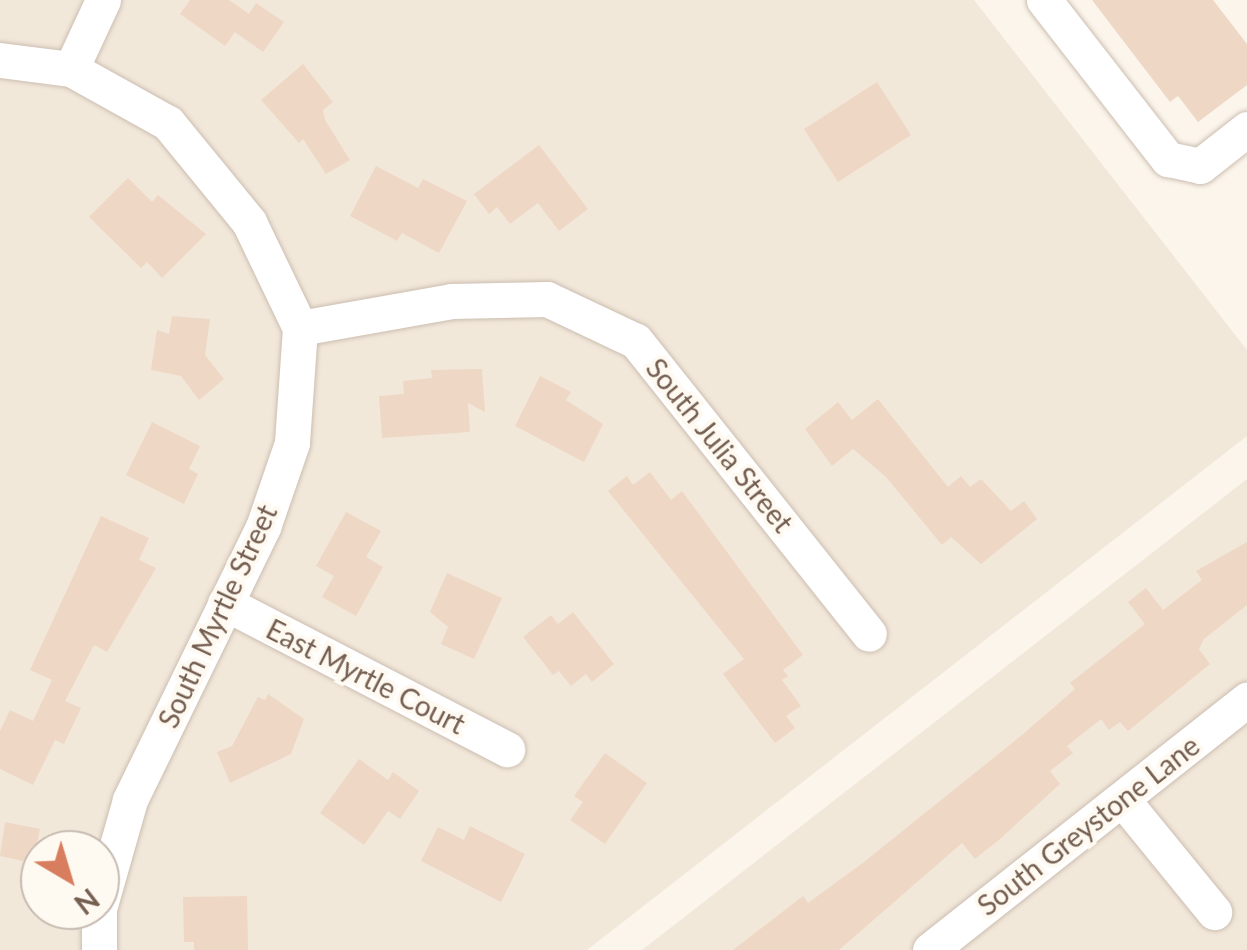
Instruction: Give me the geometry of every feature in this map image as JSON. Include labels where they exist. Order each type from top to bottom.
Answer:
[{"type":"street","points":[[70,69],[103,0]]},
{"type":"street","points":[[1044,0],[1168,160],[1200,166],[1247,130]]},
{"type":"street","name":"South Myrtle Street","points":[[0,60],[70,69],[168,123],[249,222],[300,328],[292,442],[264,528],[130,800],[120,835]]},
{"type":"street","name":"South Julia Street","points":[[300,328],[451,301],[547,299],[636,341],[869,634]]},
{"type":"street","name":"East Myrtle Court","points":[[224,603],[507,749]]},
{"type":"street","name":"South Greystone Lane","points":[[930,950],[1247,700]]},
{"type":"street","points":[[1122,799],[1214,912]]},
{"type":"shaded area","points":[[0,0],[974,0],[1247,350],[1247,436],[587,950],[0,950]]},
{"type":"shaded area","points":[[1247,479],[1247,950],[642,950]]},
{"type":"building","points":[[190,0],[229,0],[249,14],[256,3],[284,22],[263,52],[235,32],[225,46],[180,14]]},
{"type":"building","points":[[1092,0],[1213,0],[1247,44],[1247,85],[1198,122],[1178,96],[1170,102]]},
{"type":"building","points":[[303,64],[333,102],[323,110],[325,120],[350,160],[326,174],[303,139],[299,143],[261,100]]},
{"type":"building","points":[[877,82],[911,135],[838,182],[804,129]]},
{"type":"building","points":[[539,145],[588,209],[559,231],[538,203],[510,224],[497,207],[489,214],[474,194]]},
{"type":"building","points":[[376,166],[418,188],[423,179],[467,201],[439,253],[402,233],[397,241],[350,216]]},
{"type":"building","points":[[128,178],[152,202],[158,195],[206,234],[162,278],[147,262],[141,268],[89,217]]},
{"type":"building","points":[[172,316],[210,319],[205,355],[224,379],[199,400],[181,376],[151,370],[157,330],[169,334]]},
{"type":"building","points":[[482,369],[485,412],[468,403],[470,432],[382,438],[379,396],[404,394],[403,381],[432,378],[431,370]]},
{"type":"building","points":[[540,376],[571,392],[566,400],[603,424],[584,462],[515,426]]},
{"type":"building","points":[[878,399],[948,487],[961,476],[970,487],[981,479],[1011,511],[1024,501],[1037,519],[981,564],[951,537],[942,545],[886,477],[853,449],[832,466],[805,429],[838,402],[852,420]]},
{"type":"building","points":[[152,422],[200,446],[189,469],[198,474],[184,504],[126,475]]},
{"type":"building","points":[[650,472],[671,500],[682,491],[803,655],[783,670],[788,676],[782,680],[801,706],[786,716],[795,728],[775,743],[723,674],[744,659],[608,491],[627,476],[633,485]]},
{"type":"building","points":[[346,512],[381,531],[366,557],[383,567],[356,616],[322,597],[334,576],[316,566]]},
{"type":"building","points":[[101,516],[149,538],[139,560],[156,568],[107,652],[94,645],[65,701],[81,708],[64,744],[55,740],[33,785],[0,769],[0,731],[10,710],[33,721],[52,680],[30,670]]},
{"type":"building","points":[[1247,542],[1247,605],[1204,639],[1199,649],[1210,664],[1128,731],[1120,722],[1109,730],[1101,719],[1067,746],[1073,753],[1050,771],[1060,784],[975,859],[962,843],[839,950],[733,950],[803,896],[808,903],[864,862],[1075,689],[1070,683],[1145,624],[1128,602],[1146,588],[1163,610],[1202,580],[1196,571]]},
{"type":"building","points":[[447,573],[502,598],[474,659],[441,644],[448,627],[430,612]]},
{"type":"building","points":[[573,612],[614,664],[592,682],[586,674],[571,686],[559,671],[553,675],[523,637],[551,615],[558,624]]},
{"type":"building","points":[[268,694],[304,719],[291,754],[230,783],[217,752],[232,746],[258,697],[265,700]]},
{"type":"building","points":[[605,753],[647,783],[605,844],[570,820],[583,802],[574,796]]},
{"type":"building","points":[[359,759],[388,780],[393,772],[419,791],[400,819],[388,811],[364,845],[320,813]]},
{"type":"building","points":[[5,822],[40,829],[20,830],[20,860],[0,856]]},
{"type":"building","points":[[470,826],[525,854],[501,902],[421,861],[438,827],[464,840]]},
{"type":"building","points":[[247,896],[248,950],[194,950],[194,942],[184,942],[183,897]]}]
